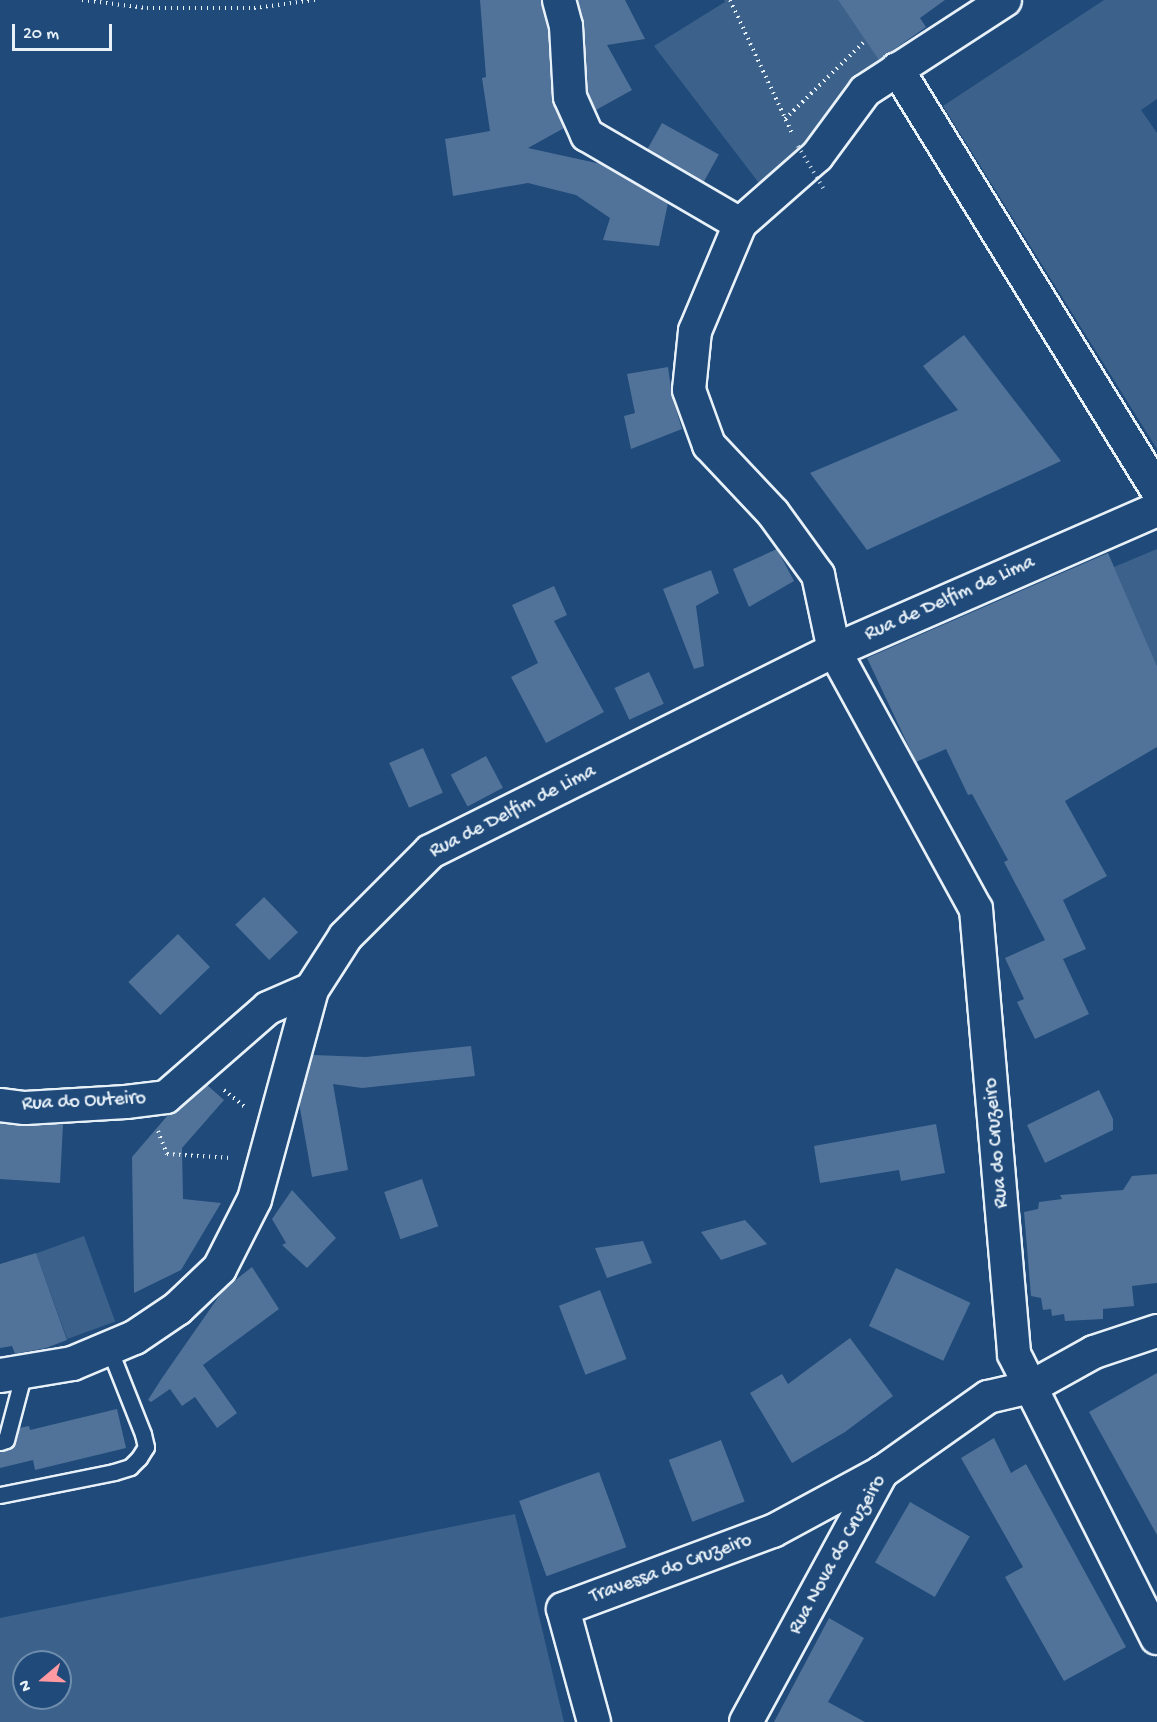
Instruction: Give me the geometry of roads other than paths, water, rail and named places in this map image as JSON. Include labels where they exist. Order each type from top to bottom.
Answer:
[{"type":"main road","name":"Rua de Delfim de Lima","points":[[12,1373],[72,1363],[134,1337],[177,1308],[219,1268],[254,1199],[311,989],[345,936],[430,851],[834,650],[1157,509]]},
{"type":"street","points":[[559,0],[566,26],[570,97],[587,135],[740,224],[817,156],[865,91],[1005,0]]},
{"type":"street","points":[[897,69],[1157,490]]},
{"type":"street","name":"Rua do Cruzeiro","points":[[740,224],[695,331],[689,390],[709,445],[773,513],[818,575],[834,650],[976,909],[1014,1354],[1157,1638]]},
{"type":"street","name":"Rua do Outeiro","points":[[0,1105],[25,1108],[166,1096],[268,1008],[311,989]]},
{"type":"street","name":"Rua Nova do Cruzeiro","points":[[746,1722],[882,1472],[988,1397],[1031,1387],[1094,1352],[1157,1331]]},
{"type":"street","name":"Travessa do Cruzeiro","points":[[594,1722],[563,1609],[773,1532],[882,1472]]},
{"type":"lane","points":[[0,1495],[114,1472],[130,1467],[139,1458],[146,1447],[144,1434],[109,1348]]},
{"type":"lane","points":[[0,1442],[6,1440],[12,1373]]}]
